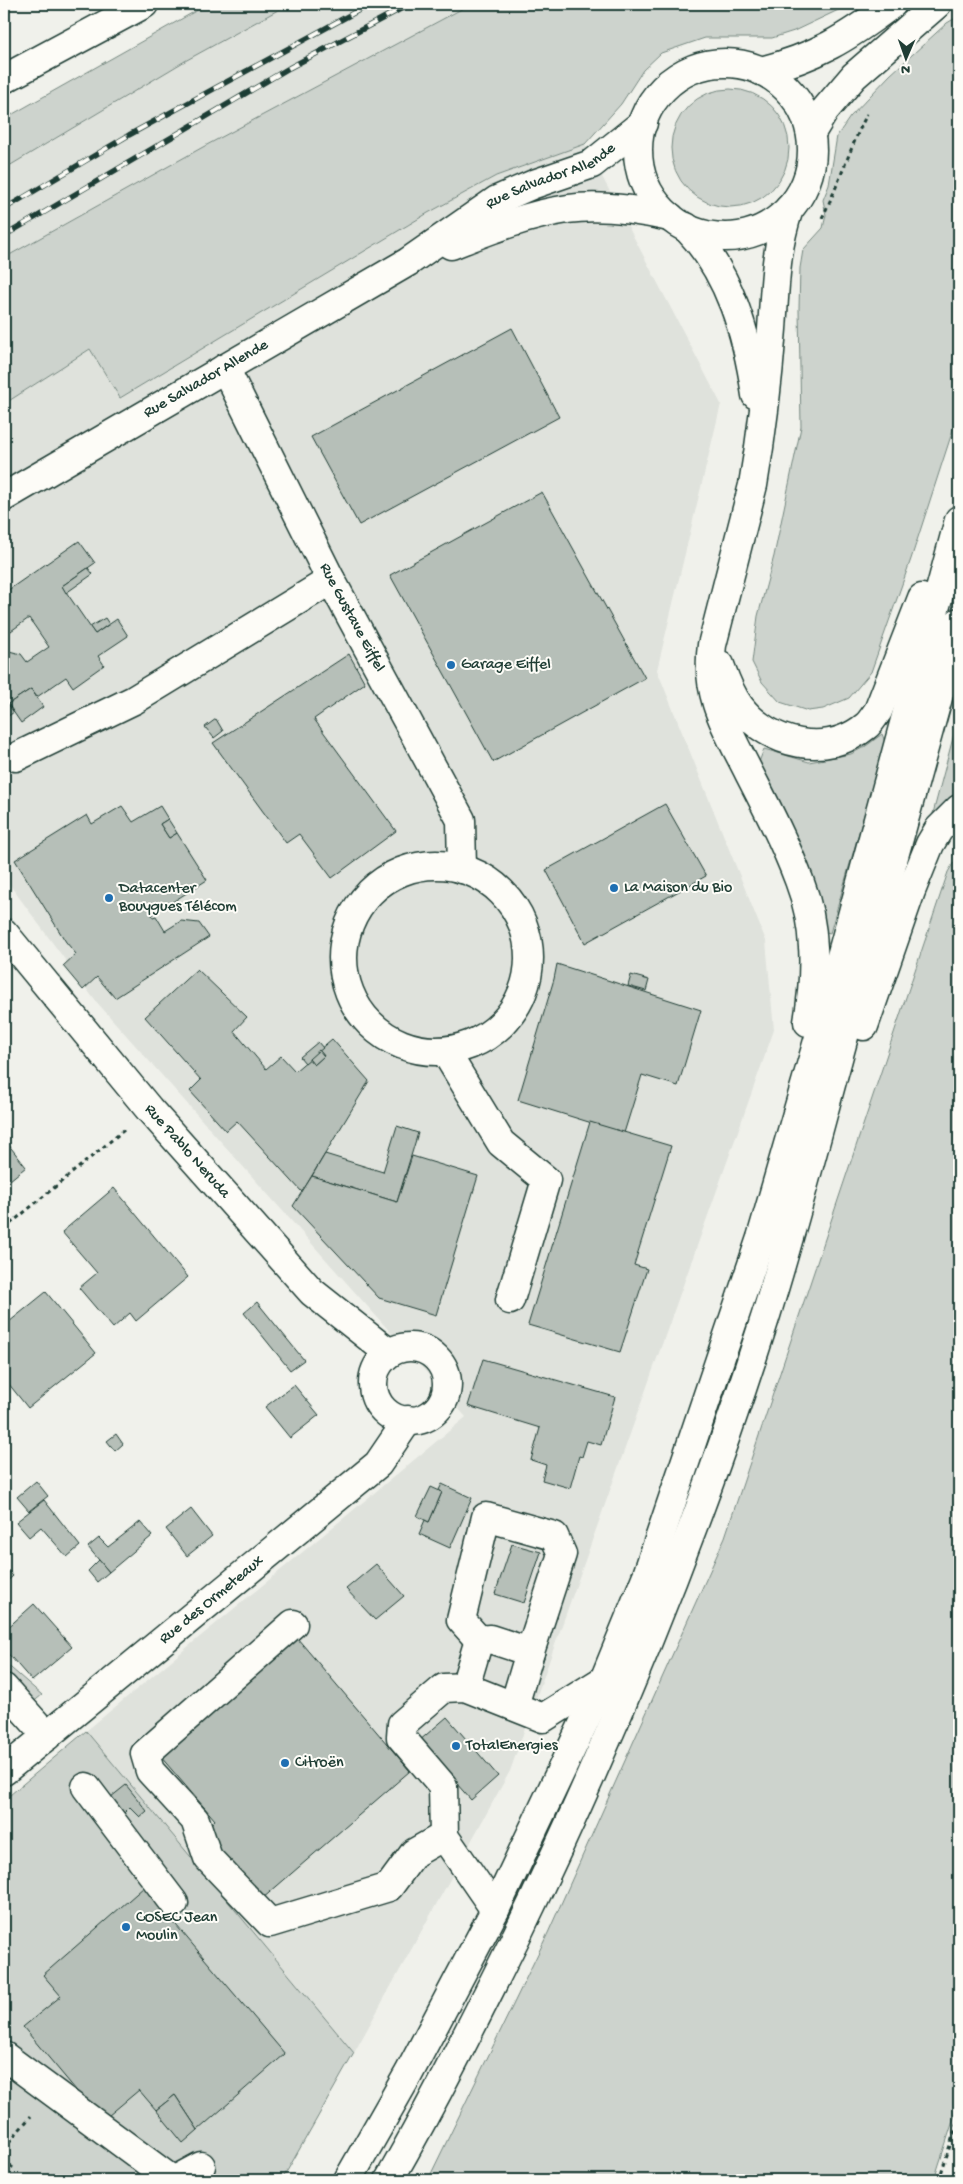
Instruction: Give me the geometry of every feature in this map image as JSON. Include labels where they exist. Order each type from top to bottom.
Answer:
[{"type":"main road","points":[[4,79],[144,4]]},
{"type":"main road","points":[[761,71],[790,64],[827,48],[848,37],[892,4]]},
{"type":"main road","points":[[810,133],[835,97],[854,76],[938,4]]},
{"type":"main road","points":[[678,222],[716,236],[746,234],[770,225],[789,209],[799,195],[810,171],[812,150],[805,115],[793,96],[780,83],[761,71],[740,65],[714,64],[688,72],[660,93],[650,107],[643,123],[639,151],[642,174],[652,196],[678,222],[698,240],[712,260],[736,310],[746,342],[753,376],[761,439]]},
{"type":"main road","name":"Rue Salvador Allende","points":[[4,497],[408,262],[496,200],[534,184],[592,164],[643,123]]},
{"type":"main road","name":"Rue Salvador Allende","points":[[408,262],[498,226],[569,208],[609,208],[678,222]]},
{"type":"main road","points":[[766,1221],[803,1056],[814,981],[815,956],[812,925],[800,881],[778,830],[717,708],[710,682],[709,664],[753,485],[761,439],[777,251],[789,209]]},
{"type":"main road","name":"Rue Gustave Eiffel","points":[[225,368],[331,580],[461,820],[462,869]]},
{"type":"main road","points":[[716,630],[719,664],[732,694],[740,707],[765,730],[784,740],[806,745],[830,743],[851,736],[868,726],[878,711],[959,498]]},
{"type":"main road","points":[[348,2180],[409,2073],[495,1910],[604,1680],[647,1574],[766,1221],[822,1027],[959,520]]},
{"type":"main road","points":[[16,756],[134,700],[331,580]]},
{"type":"main road","points":[[389,2180],[435,2100],[559,1850],[603,1752],[667,1596],[765,1318],[798,1206],[959,622]]},
{"type":"main road","points":[[798,1206],[911,891],[930,844],[939,829],[959,809]]},
{"type":"main road","points":[[435,865],[462,869],[487,881],[508,900],[522,923],[529,950],[527,979],[516,1006],[498,1028],[473,1044],[445,1051],[416,1050],[392,1040],[371,1026],[355,1006],[346,982],[343,952],[350,922],[364,899],[384,881],[409,869],[435,865]]},
{"type":"main road","name":"Rue Pablo Neruda","points":[[4,932],[149,1109],[312,1292],[389,1353]]},
{"type":"main road","points":[[445,1051],[501,1143],[546,1180],[510,1300]]},
{"type":"main road","points":[[413,1347],[425,1350],[436,1357],[443,1367],[447,1380],[446,1392],[441,1404],[432,1413],[421,1419],[408,1420],[397,1418],[387,1412],[380,1404],[375,1394],[373,1382],[375,1371],[389,1353],[400,1348],[413,1347]]},
{"type":"main road","name":"Rue des Ormeteaux","points":[[4,1772],[378,1464],[408,1420]]},
{"type":"main road","points":[[479,1640],[461,1620],[486,1517],[554,1536],[562,1554],[514,1706]]},
{"type":"main road","points":[[293,1624],[145,1754],[150,1771],[195,1820],[208,1858],[270,1923],[389,1887],[414,1853],[444,1836]]},
{"type":"main road","points":[[479,1640],[490,1639],[530,1652]]},
{"type":"main road","points":[[465,1688],[479,1640]]},
{"type":"main road","points":[[495,1910],[444,1836],[443,1786],[401,1737],[402,1724],[444,1688],[465,1688],[543,1718],[604,1680]]},
{"type":"main road","points":[[4,1688],[47,1736]]},
{"type":"main road","points":[[86,1787],[174,1903]]},
{"type":"main road","points":[[4,2056],[173,2180],[201,2166]]},
{"type":"path","points":[[4,1229],[149,1109]]},
{"type":"path","points":[[4,2148],[52,2091]]},
{"type":"path","points":[[938,2180],[959,2117]]},
{"type":"path","points":[[4,2161],[13,2168]]},
{"type":"shaded area","points":[[208,4],[289,4],[185,61],[4,169],[4,119]]},
{"type":"shaded area","points":[[289,4],[471,4],[203,147],[4,258],[4,169],[185,61]]},
{"type":"shaded area","points":[[471,4],[851,4],[794,31],[772,38],[705,38],[661,53],[643,70],[621,104],[585,144],[496,176],[428,213],[120,398],[90,349],[4,404],[4,258],[203,147]]},
{"type":"shaded area","points":[[959,16],[959,411],[911,559],[871,672],[849,698],[823,709],[808,711],[780,702],[762,682],[752,662],[758,616],[774,556],[801,427],[799,309],[800,268],[803,250],[823,228],[826,215],[823,200],[829,185],[837,136],[850,117],[890,75],[947,23]]},
{"type":"shaded area","points":[[730,89],[753,93],[772,106],[785,125],[789,148],[785,171],[772,190],[753,203],[730,207],[707,203],[688,190],[675,171],[671,148],[675,125],[688,106],[707,93]]},
{"type":"shaded area","points":[[585,144],[721,404],[657,670],[766,941],[774,1030],[510,1771],[354,2053],[86,1731],[466,1417],[94,999],[4,877],[4,404],[90,349],[120,398],[428,213],[496,176]]},
{"type":"shaded area","points":[[959,715],[959,793],[931,821]]},
{"type":"shaded area","points":[[882,734],[885,742],[830,933],[826,932],[799,844],[781,803],[759,762],[764,749],[809,762],[851,754]]},
{"type":"shaded area","points":[[959,854],[959,2102],[934,2180],[428,2180],[548,1933],[725,1537],[948,872]]},
{"type":"shaded area","points":[[4,1662],[42,1695],[5,1725],[4,1723]]},
{"type":"shaded area","name":"COSEC Jean Moulin","points":[[86,1731],[354,2053],[282,2180],[4,2180],[4,1800]]},
{"type":"building","points":[[512,328],[559,417],[359,525],[311,437]]},
{"type":"building","points":[[542,492],[645,678],[493,762],[390,575]]},
{"type":"building","points":[[79,541],[95,563],[62,586],[95,634],[117,619],[128,636],[98,656],[104,665],[73,687],[66,677],[37,697],[31,689],[8,704],[14,712],[4,719],[4,644],[9,651],[21,654],[27,662],[49,647],[29,618],[4,636],[4,593]]},
{"type":"building","points":[[88,568],[93,574],[66,593],[62,586]]},
{"type":"building","points":[[105,618],[109,624],[95,634],[90,627]]},
{"type":"building","points":[[349,654],[365,683],[314,719],[396,831],[332,878],[299,834],[286,843],[213,743]]},
{"type":"building","points":[[31,689],[43,707],[21,723],[8,704]]},
{"type":"building","points":[[216,719],[223,731],[214,738],[205,727]]},
{"type":"building","points":[[665,804],[706,876],[585,943],[546,870]]},
{"type":"building","name":"Datacenter Bouygues Télécom","points":[[122,806],[133,822],[160,806],[168,819],[160,824],[169,838],[177,833],[207,880],[152,915],[153,917],[156,916],[165,931],[181,921],[199,923],[209,937],[115,998],[97,977],[83,990],[63,966],[76,954],[66,942],[15,860],[87,815],[92,824]]},
{"type":"building","points":[[168,819],[177,833],[169,838],[160,824]]},
{"type":"building","points":[[557,964],[701,1010],[678,1086],[642,1075],[624,1133],[518,1100]]},
{"type":"building","points":[[197,969],[247,1017],[234,1031],[266,1069],[281,1056],[295,1071],[309,1059],[314,1065],[324,1056],[319,1050],[332,1039],[369,1081],[302,1192],[237,1121],[226,1131],[190,1091],[201,1080],[145,1017]]},
{"type":"building","points":[[631,975],[649,980],[646,991],[628,986]]},
{"type":"building","points":[[318,1042],[323,1048],[305,1063],[300,1057]]},
{"type":"building","points":[[319,1050],[324,1056],[314,1065],[309,1059]]},
{"type":"building","points":[[590,1122],[671,1146],[634,1265],[647,1269],[620,1352],[528,1325]]},
{"type":"building","points":[[397,1126],[418,1133],[397,1202],[312,1176],[325,1154],[383,1172]]},
{"type":"building","points":[[4,1139],[26,1167],[4,1185]]},
{"type":"building","points":[[412,1156],[478,1176],[436,1315],[379,1298],[293,1206],[312,1176],[397,1202]]},
{"type":"building","points":[[114,1188],[188,1277],[136,1321],[130,1313],[113,1328],[79,1288],[97,1273],[62,1232]]},
{"type":"building","points":[[46,1292],[96,1353],[28,1408],[4,1378],[4,1326]]},
{"type":"building","points":[[257,1302],[304,1360],[290,1370],[244,1313]]},
{"type":"building","points":[[483,1359],[615,1397],[601,1445],[587,1441],[582,1457],[579,1456],[570,1488],[542,1480],[546,1465],[531,1460],[540,1428],[468,1406]]},
{"type":"building","points":[[294,1385],[319,1415],[290,1438],[265,1407]]},
{"type":"building","points":[[116,1434],[123,1444],[115,1451],[107,1441]]},
{"type":"building","points":[[36,1481],[48,1496],[29,1511],[17,1497]]},
{"type":"building","points":[[442,1484],[472,1498],[450,1548],[419,1534],[425,1520],[429,1522],[442,1492],[439,1490]]},
{"type":"building","points":[[431,1487],[442,1492],[429,1522],[417,1516]]},
{"type":"building","points":[[44,1500],[80,1546],[67,1557],[41,1527],[29,1537],[16,1522]]},
{"type":"building","points":[[191,1509],[212,1536],[187,1556],[166,1529]]},
{"type":"building","points":[[140,1522],[152,1536],[109,1572],[88,1547],[99,1538],[108,1547]]},
{"type":"building","points":[[512,1544],[541,1552],[524,1603],[495,1594]]},
{"type":"building","points":[[99,1560],[109,1572],[97,1582],[88,1571]]},
{"type":"building","points":[[376,1564],[404,1596],[375,1620],[346,1589]]},
{"type":"building","points":[[4,1566],[13,1576],[4,1584]]},
{"type":"building","points":[[34,1604],[72,1647],[32,1681],[4,1649],[4,1631]]},
{"type":"building","name":"Citroën","points":[[297,1638],[410,1771],[262,1899],[202,1832],[215,1820],[160,1756]]},
{"type":"building","points":[[447,1717],[498,1776],[471,1800],[419,1741]]},
{"type":"building","points":[[126,1785],[147,1811],[140,1817],[130,1807],[124,1813],[111,1797]]},
{"type":"building","points":[[144,1887],[285,2054],[198,2130],[175,2095],[156,2110],[139,2090],[102,2121],[23,2027],[61,1996],[43,1975]]},
{"type":"building","points":[[175,2095],[198,2130],[183,2143],[156,2110]]},
{"type":"railway","points":[[4,209],[129,135],[370,4]]},
{"type":"railway","points":[[4,236],[289,68],[410,4]]},
{"type":"place","name":"Garage Eiffel","points":[[451,665]]},
{"type":"place","name":"La Maison du Bio","points":[[614,888]]},
{"type":"place","name":"Datacenter Bouygues Télécom","points":[[109,898]]},
{"type":"place","name":"TotalEnergies","points":[[456,1746]]},
{"type":"place","name":"Citroën","points":[[285,1763]]},
{"type":"place","name":"COSEC Jean Moulin","points":[[126,1927]]}]
